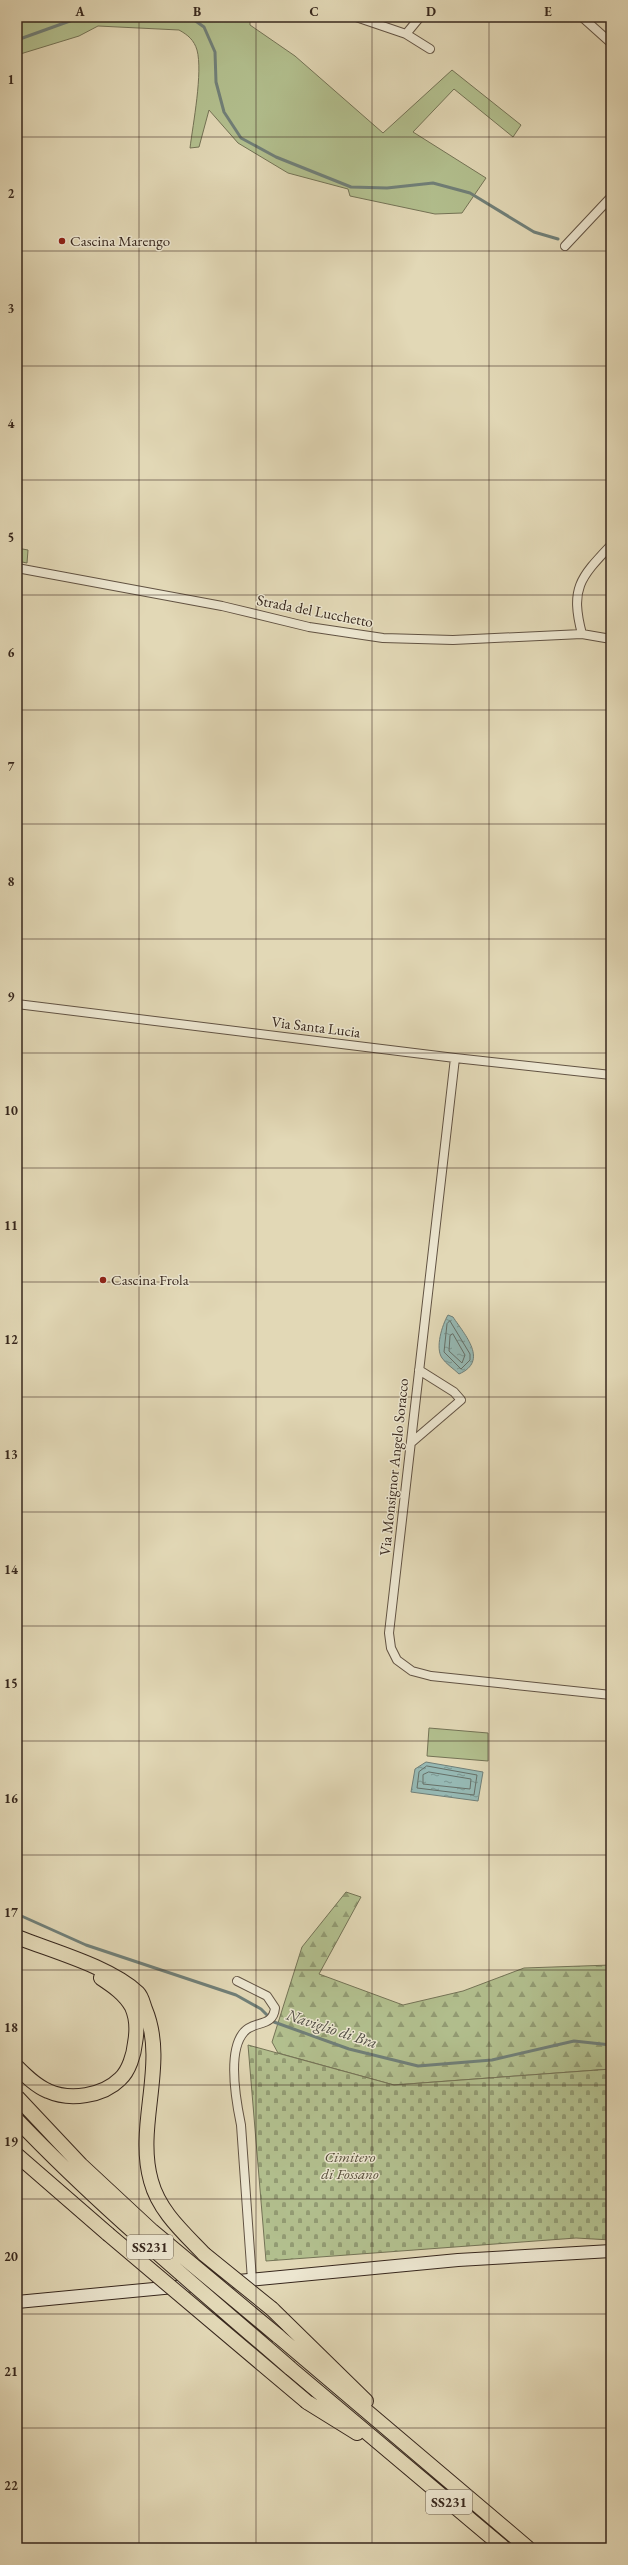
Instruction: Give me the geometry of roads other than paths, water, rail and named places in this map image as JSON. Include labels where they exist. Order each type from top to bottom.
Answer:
[{"type":"highway","points":[[17,1937],[110,1974],[127,1984],[139,1995],[149,2018],[154,2039],[147,2146],[151,2181],[169,2217],[204,2254],[272,2309],[346,2379],[410,2446]]},
{"type":"highway","points":[[17,2067],[28,2079],[48,2091],[63,2096],[93,2094],[108,2088],[121,2079],[134,2054],[137,2031],[132,2008],[121,1992],[74,1960]]},
{"type":"highway","name":"SS231","points":[[17,2097],[81,2165],[152,2231],[410,2446],[528,2548]]},
{"type":"highway","name":"SS231","points":[[17,2120],[66,2171],[120,2222],[290,2368],[504,2548]]},
{"type":"highway","points":[[17,2155],[307,2402],[394,2456]]},
{"type":"main road","points":[[17,2302],[458,2260],[611,2251]]},
{"type":"street","points":[[356,17],[406,34],[430,49]]},
{"type":"street","points":[[406,34],[420,17]]},
{"type":"street","points":[[582,17],[611,42]]},
{"type":"street","points":[[565,246],[611,197]]},
{"type":"street","points":[[582,634],[576,612],[577,591],[584,579],[611,545]]},
{"type":"street","name":"Strada del Lucchetto","points":[[17,568],[222,606],[309,627],[383,638],[453,640],[582,634],[611,639]]},
{"type":"street","name":"Via Santa Lucia","points":[[17,1004],[455,1058],[611,1075]]},
{"type":"street","name":"Via Monsignor Angelo Soracco","points":[[455,1058],[389,1633],[391,1648],[397,1660],[412,1671],[431,1676],[611,1695]]},
{"type":"street","points":[[412,1442],[461,1400],[454,1392],[419,1370]]},
{"type":"street","points":[[237,1981],[267,1996],[275,2008],[275,2015],[268,2022],[245,2030],[238,2040],[235,2055],[236,2100],[241,2125],[252,2280]]},
{"type":"water","points":[[448,1315],[453,1317],[472,1347],[472,1362],[468,1369],[459,1374],[442,1358],[440,1354],[440,1336]]},
{"type":"water","points":[[426,1762],[483,1772],[478,1801],[411,1792],[415,1769]]},
{"type":"waterway","points":[[17,40],[81,17]]},
{"type":"waterway","points":[[190,17],[204,27],[215,52],[216,82],[224,112],[241,138],[276,157],[351,187],[387,188],[433,183],[470,193],[534,232],[558,239]]},
{"type":"waterway","name":"Naviglio di Bra","points":[[17,1914],[86,1945],[236,1995],[261,2009],[274,2022],[349,2049],[418,2066],[492,2060],[574,2041],[611,2045]]},
{"type":"place","name":"Cascina Marengo","points":[[62,241]]},
{"type":"place","name":"Cascina Frola","points":[[103,1280]]},
{"type":"park label","name":"Cimitero di Fossano","points":[[350,2166]]}]
